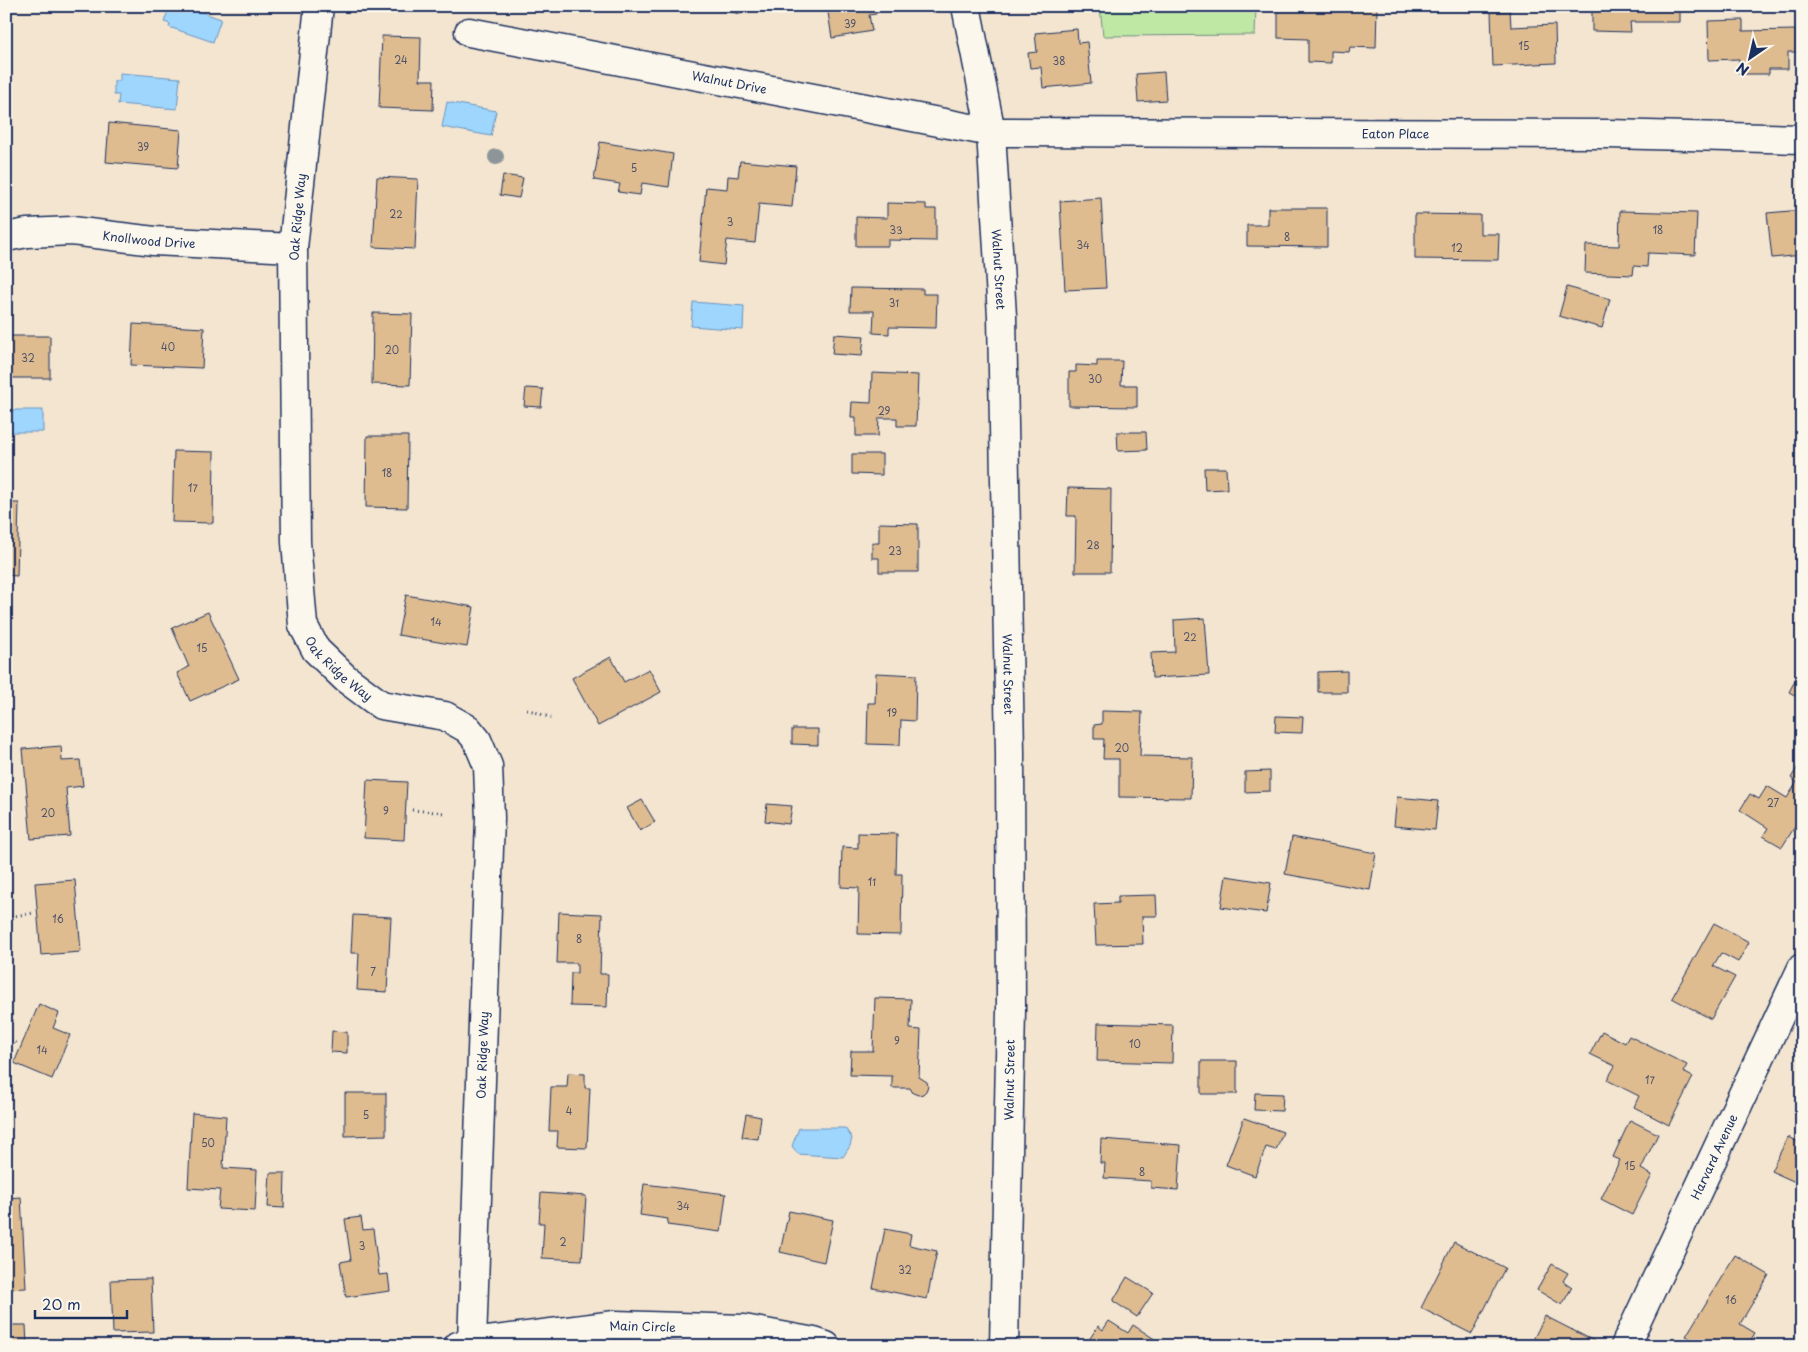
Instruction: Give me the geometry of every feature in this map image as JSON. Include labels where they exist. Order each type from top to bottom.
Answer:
[{"type":"street","name":"Oak Ridge Way","points":[[319,6],[293,248],[296,542],[303,625],[316,650],[346,678],[381,705],[446,716],[468,729],[480,745],[488,766],[490,818],[488,877],[465,1344]]},
{"type":"street","name":"Walnut Street","points":[[966,6],[991,132],[1002,316],[1010,760],[1010,1026],[1004,1346]]},
{"type":"street","name":"Walnut Drive","points":[[469,32],[991,132]]},
{"type":"street","name":"Eaton Place","points":[[991,132],[1608,134],[1802,139]]},
{"type":"street","name":"Knollwood Drive","points":[[6,237],[27,233],[72,231],[154,241],[293,248]]},
{"type":"street","name":"Harvard Avenue","points":[[1625,1346],[1802,968]]},
{"type":"street","name":"Main Circle","points":[[465,1344],[615,1325],[744,1329],[826,1346]]},
{"type":"path","points":[[527,709],[551,718]]},
{"type":"path","points":[[412,810],[446,813]]},
{"type":"path","points":[[6,917],[34,913]]},
{"type":"path","points":[[6,1038],[17,1044]]},
{"type":"green space","points":[[1100,6],[1256,6],[1255,35],[1103,36]]},
{"type":"water","points":[[175,6],[184,6],[221,19],[213,42],[169,27],[170,24],[164,22],[169,8],[174,10]]},
{"type":"water","points":[[120,73],[180,78],[177,109],[118,104],[119,95],[114,95],[114,81],[120,81]]},
{"type":"water","points":[[447,102],[496,111],[491,136],[442,127]]},
{"type":"water","points":[[693,302],[744,306],[743,330],[691,326]]},
{"type":"water","points":[[6,410],[43,410],[43,432],[6,432]]},
{"type":"water","points":[[799,1128],[845,1128],[852,1138],[850,1146],[843,1157],[798,1154],[792,1146]]},
{"type":"building","points":[[701,6],[742,6],[741,14]]},
{"type":"building","points":[[827,6],[875,6],[876,14],[869,15],[872,31],[832,38]]},
{"type":"building","points":[[1278,6],[1377,6],[1376,48],[1350,47],[1349,52],[1331,51],[1331,63],[1308,62],[1308,39],[1278,38]]},
{"type":"building","points":[[1592,6],[1680,6],[1680,22],[1630,22],[1631,32],[1592,31]]},
{"type":"building","points":[[1510,11],[1511,27],[1555,25],[1556,63],[1493,66],[1491,12]]},
{"type":"building","points":[[1743,20],[1743,31],[1796,30],[1796,52],[1788,52],[1788,69],[1769,69],[1769,74],[1739,74],[1739,59],[1709,60],[1708,21]]},
{"type":"building","points":[[1077,29],[1078,43],[1087,42],[1091,83],[1043,88],[1041,67],[1030,68],[1028,53],[1037,52],[1035,33]]},
{"type":"building","points":[[382,36],[421,37],[420,80],[434,80],[433,110],[379,108]]},
{"type":"building","points":[[1164,72],[1166,100],[1138,102],[1136,74]]},
{"type":"building","points":[[109,123],[181,130],[178,168],[106,162]]},
{"type":"building","points":[[600,142],[673,154],[669,187],[642,183],[640,195],[618,192],[620,184],[594,180]]},
{"type":"building","points":[[740,161],[796,166],[792,207],[759,204],[755,243],[727,240],[724,265],[699,262],[706,187],[727,189],[728,176],[738,177]]},
{"type":"building","points":[[503,175],[523,178],[519,198],[500,195]]},
{"type":"building","points":[[377,177],[418,179],[415,249],[373,247]]},
{"type":"building","points":[[1101,198],[1106,288],[1065,290],[1060,201]]},
{"type":"building","points":[[887,203],[926,204],[926,209],[936,209],[936,241],[888,240],[888,246],[856,246],[856,217],[887,218]]},
{"type":"building","points":[[1268,208],[1327,208],[1327,247],[1247,246],[1247,225],[1268,225]]},
{"type":"building","points":[[1802,210],[1802,255],[1772,258],[1767,213]]},
{"type":"building","points":[[1620,211],[1697,213],[1695,255],[1648,253],[1647,267],[1634,266],[1633,275],[1585,273],[1586,245],[1619,246]]},
{"type":"building","points":[[1415,214],[1480,215],[1480,234],[1499,234],[1498,260],[1415,259]]},
{"type":"building","points":[[1567,287],[1610,299],[1602,328],[1559,316]]},
{"type":"building","points":[[851,288],[923,289],[923,294],[937,294],[936,328],[889,327],[889,334],[873,333],[874,311],[850,311]]},
{"type":"building","points":[[373,313],[412,314],[410,385],[372,384]]},
{"type":"building","points":[[133,324],[204,328],[202,368],[131,365]]},
{"type":"building","points":[[834,334],[864,336],[862,356],[832,354]]},
{"type":"building","points":[[6,336],[50,336],[50,378],[6,378]]},
{"type":"building","points":[[1097,361],[1122,361],[1121,385],[1137,385],[1137,407],[1069,406],[1069,372],[1076,372],[1076,365],[1097,366]]},
{"type":"building","points":[[872,373],[918,375],[916,426],[897,426],[897,418],[879,418],[878,436],[856,436],[856,417],[851,417],[852,402],[871,403]]},
{"type":"building","points":[[526,388],[543,389],[541,407],[524,406]]},
{"type":"building","points":[[1117,432],[1146,432],[1147,450],[1118,451]]},
{"type":"building","points":[[367,436],[408,436],[407,508],[366,507]]},
{"type":"building","points":[[174,451],[214,452],[213,523],[172,522]]},
{"type":"building","points":[[852,454],[882,454],[882,475],[852,474]]},
{"type":"building","points":[[1204,468],[1226,468],[1227,489],[1205,490]]},
{"type":"building","points":[[1068,488],[1111,489],[1110,572],[1075,572],[1076,516],[1067,516]]},
{"type":"building","points":[[6,503],[19,503],[17,576],[6,575]]},
{"type":"building","points":[[879,523],[918,524],[918,572],[879,572],[879,558],[872,558],[872,543],[879,543]]},
{"type":"building","points":[[406,595],[474,607],[467,647],[398,635]]},
{"type":"building","points":[[208,612],[239,679],[190,701],[177,673],[189,667],[172,628]]},
{"type":"building","points":[[1205,618],[1209,675],[1152,678],[1151,653],[1175,652],[1174,620]]},
{"type":"building","points":[[611,657],[624,682],[649,669],[661,692],[598,726],[572,678]]},
{"type":"building","points":[[1802,667],[1802,699],[1789,692]]},
{"type":"building","points":[[1347,671],[1347,692],[1318,692],[1318,672]]},
{"type":"building","points":[[876,673],[916,675],[915,721],[901,720],[900,745],[867,744],[868,703],[875,703]]},
{"type":"building","points":[[1102,711],[1142,712],[1140,756],[1192,757],[1191,798],[1119,797],[1119,759],[1103,759],[1104,739],[1094,739],[1094,725],[1102,724]]},
{"type":"building","points":[[1276,716],[1303,717],[1302,733],[1275,732]]},
{"type":"building","points":[[792,729],[818,729],[818,745],[792,744]]},
{"type":"building","points":[[61,746],[62,761],[80,760],[83,786],[66,788],[70,836],[31,839],[23,749]]},
{"type":"building","points":[[1802,760],[1802,828],[1796,825],[1782,847],[1763,836],[1768,828],[1740,810],[1750,794],[1759,799],[1767,786],[1787,798],[1797,782],[1791,778]]},
{"type":"building","points":[[1270,771],[1270,791],[1245,792],[1245,772]]},
{"type":"building","points":[[367,780],[407,782],[404,840],[364,838]]},
{"type":"building","points":[[1397,797],[1438,801],[1435,830],[1394,826]]},
{"type":"building","points":[[642,800],[655,822],[640,831],[627,808]]},
{"type":"building","points":[[767,804],[792,806],[789,824],[765,821]]},
{"type":"building","points":[[858,833],[897,834],[896,874],[902,874],[901,935],[858,934],[859,888],[841,887],[842,847],[858,848]]},
{"type":"building","points":[[1292,837],[1376,853],[1370,890],[1285,874]]},
{"type":"building","points":[[1226,876],[1271,883],[1266,913],[1221,907]]},
{"type":"building","points":[[75,880],[81,952],[41,955],[35,883]]},
{"type":"building","points":[[1156,895],[1157,916],[1142,916],[1143,944],[1096,945],[1094,904],[1118,903],[1118,896]]},
{"type":"building","points":[[559,912],[602,914],[600,974],[608,974],[607,1007],[570,1006],[571,973],[577,973],[577,963],[557,963]]},
{"type":"building","points":[[353,915],[391,917],[387,992],[357,990],[359,953],[351,953]]},
{"type":"building","points":[[1714,923],[1749,942],[1738,962],[1721,953],[1713,966],[1735,977],[1711,1019],[1672,998]]},
{"type":"building","points":[[875,998],[911,999],[910,1029],[921,1030],[919,1077],[927,1082],[928,1086],[923,1094],[913,1093],[910,1088],[892,1088],[892,1076],[850,1075],[851,1051],[873,1051]]},
{"type":"building","points":[[39,1004],[59,1013],[53,1028],[70,1035],[52,1079],[14,1063]]},
{"type":"building","points":[[1098,1023],[1173,1025],[1172,1063],[1097,1061]]},
{"type":"building","points":[[332,1031],[347,1032],[347,1053],[331,1052]]},
{"type":"building","points":[[1602,1031],[1625,1043],[1629,1036],[1687,1065],[1683,1072],[1693,1077],[1669,1125],[1634,1107],[1639,1096],[1607,1080],[1615,1066],[1590,1054]]},
{"type":"building","points":[[1201,1061],[1237,1061],[1237,1094],[1201,1094]]},
{"type":"building","points":[[568,1073],[585,1074],[585,1088],[590,1088],[587,1148],[557,1147],[558,1131],[549,1131],[551,1087],[567,1087]]},
{"type":"building","points":[[345,1093],[386,1093],[386,1135],[345,1136]]},
{"type":"building","points":[[1255,1093],[1283,1094],[1282,1111],[1254,1110]]},
{"type":"building","points":[[192,1113],[226,1116],[223,1168],[257,1170],[255,1211],[218,1209],[220,1190],[188,1188]]},
{"type":"building","points":[[746,1114],[761,1117],[758,1139],[742,1137]]},
{"type":"building","points":[[1244,1118],[1283,1132],[1276,1150],[1266,1147],[1255,1176],[1226,1165]]},
{"type":"building","points":[[1630,1120],[1658,1134],[1641,1169],[1652,1175],[1632,1215],[1601,1199],[1620,1160],[1613,1157]]},
{"type":"building","points":[[1788,1137],[1802,1144],[1802,1185],[1771,1171]]},
{"type":"building","points":[[1101,1139],[1181,1145],[1178,1190],[1151,1188],[1151,1181],[1104,1178],[1105,1163],[1100,1163]]},
{"type":"building","points":[[270,1173],[285,1173],[284,1208],[268,1207]]},
{"type":"building","points":[[644,1184],[726,1194],[721,1232],[667,1225],[668,1219],[640,1215]]},
{"type":"building","points":[[541,1193],[586,1196],[582,1260],[542,1258],[544,1223],[539,1223]]},
{"type":"building","points":[[21,1197],[26,1288],[6,1289],[6,1198]]},
{"type":"building","points":[[789,1211],[833,1220],[824,1262],[780,1252]]},
{"type":"building","points":[[361,1217],[363,1230],[373,1229],[379,1275],[388,1274],[390,1291],[346,1297],[340,1262],[351,1260],[345,1219]]},
{"type":"building","points":[[885,1229],[911,1234],[909,1245],[937,1251],[927,1299],[873,1288]]},
{"type":"building","points":[[1454,1242],[1505,1268],[1472,1334],[1421,1308]]},
{"type":"building","points":[[1735,1255],[1769,1275],[1740,1324],[1755,1333],[1747,1346],[1703,1346],[1686,1336]]},
{"type":"building","points":[[1552,1264],[1568,1273],[1563,1281],[1572,1287],[1562,1305],[1537,1290]]},
{"type":"building","points":[[1127,1277],[1153,1293],[1137,1317],[1113,1301]]},
{"type":"building","points":[[151,1279],[153,1332],[113,1333],[111,1280]]},
{"type":"building","points":[[1545,1316],[1594,1341],[1592,1346],[1530,1346]]},
{"type":"building","points":[[1109,1321],[1128,1333],[1133,1325],[1159,1342],[1157,1346],[1085,1346],[1098,1326],[1103,1330]]},
{"type":"building","points":[[6,1325],[26,1325],[27,1346],[6,1346]]}]
